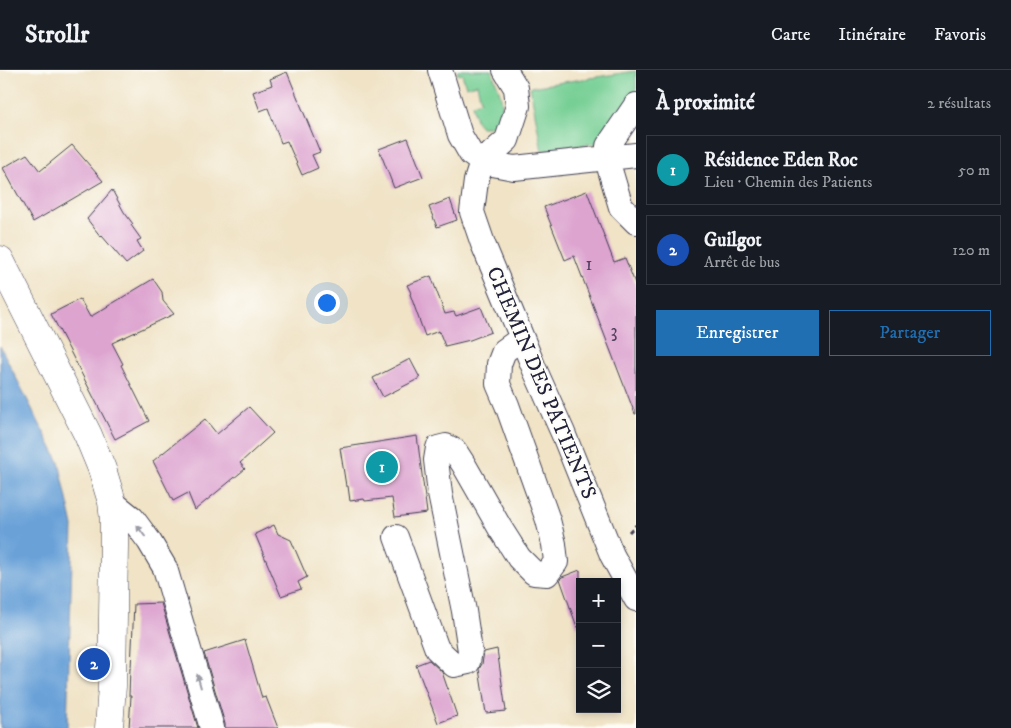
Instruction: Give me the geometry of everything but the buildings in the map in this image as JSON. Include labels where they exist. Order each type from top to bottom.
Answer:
[{"type":"main road","points":[[0,260],[88,435],[102,468],[112,502],[114,546],[112,686],[109,728]]},
{"type":"street","points":[[440,70],[460,135],[471,154],[482,162],[514,168],[636,155]]},
{"type":"street","points":[[482,162],[507,140],[518,106],[516,88],[505,70]]},
{"type":"street","points":[[636,104],[608,146],[610,170],[621,207],[636,222]]},
{"type":"street","name":"CHEMIN DES PATIENTS","points":[[482,162],[476,181],[472,212],[483,244],[612,555],[636,598]]},
{"type":"street","points":[[396,537],[437,649],[454,665],[468,662],[470,651],[462,601],[440,494],[436,460],[438,448],[446,446],[454,451],[519,558],[534,573],[547,574],[556,562],[548,520],[498,384],[499,364],[504,351],[522,338]]},
{"type":"street","points":[[112,502],[132,518],[166,568],[212,728]]},
{"type":"green space","points":[[457,70],[491,70],[502,100],[502,113],[497,122],[491,127],[481,127],[476,121],[472,104],[481,101],[477,84],[466,87],[462,74],[458,75]]},
{"type":"green space","points":[[636,71],[636,93],[598,143],[542,151],[530,87]]},
{"type":"water","points":[[0,346],[59,462],[73,526],[67,728],[0,728]]},
{"type":"place","name":"Résidence Eden Roc","points":[[382,467]]},
{"type":"place","name":"Guilgot","points":[[94,664]]}]
